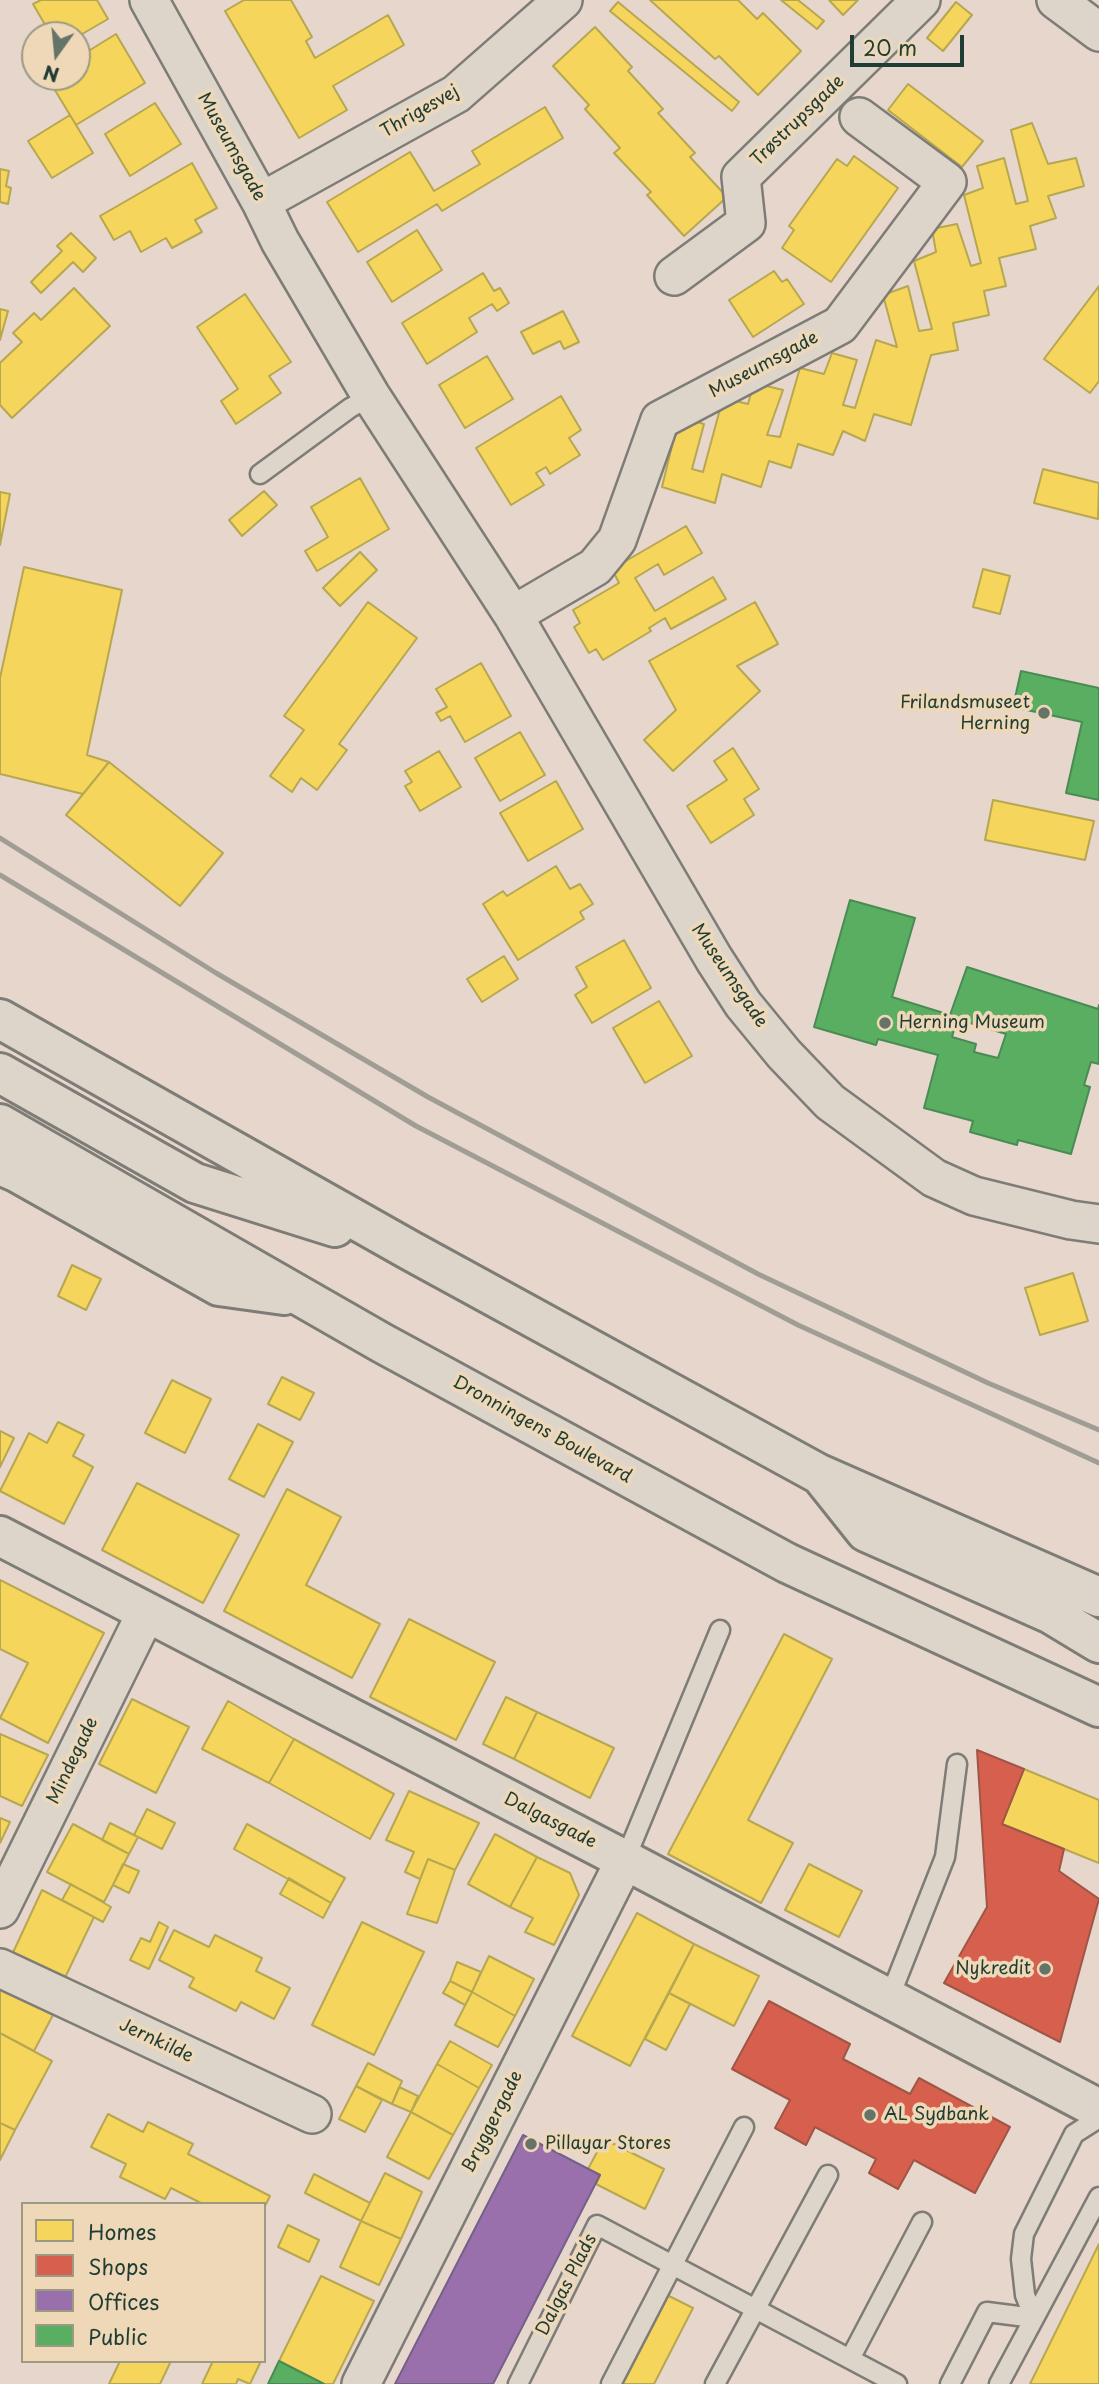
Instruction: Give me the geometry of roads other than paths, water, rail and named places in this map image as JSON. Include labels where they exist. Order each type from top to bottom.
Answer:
[{"type":"main road","points":[[0,1019],[411,1251],[819,1474],[1099,1597]]},
{"type":"main road","points":[[0,1073],[195,1183],[411,1251]]},
{"type":"main road","name":"Dronningens Boulevard","points":[[0,1124],[304,1298],[787,1563],[1099,1707]]},
{"type":"main road","points":[[0,1165],[219,1286],[304,1298]]},
{"type":"main road","points":[[819,1474],[866,1532],[1051,1614],[1099,1643]]},
{"type":"main road","name":"Dalgasgade","points":[[0,1536],[1099,2109]]},
{"type":"street","name":"Museumsgade","points":[[149,0],[280,241],[371,397],[513,615],[743,1004],[830,1102],[934,1178],[974,1196],[1071,1220],[1099,1224]]},
{"type":"street","name":"Thrigesvej","points":[[261,202],[456,94],[563,0]]},
{"type":"street","name":"Trøstrupsgade","points":[[674,276],[746,223],[741,177],[921,0]]},
{"type":"street","points":[[1056,0],[1099,32]]},
{"type":"street","name":"Museumsgade","points":[[513,615],[595,567],[617,540],[660,420],[840,325],[947,182],[859,117]]},
{"type":"street","name":"Mindegade","points":[[0,1909],[146,1613]]},
{"type":"street","name":"Bryggergade","points":[[361,2384],[625,1860]]},
{"type":"street","name":"Jernkilde","points":[[0,1968],[312,2114]]},
{"type":"lane","points":[[260,474],[350,408],[371,397]]},
{"type":"lane","points":[[625,1860],[720,1630]]},
{"type":"lane","points":[[889,1998],[945,1857],[957,1764]]},
{"type":"lane","points":[[1034,2318],[1025,2295],[1021,2259],[1024,2234],[1074,2134],[1099,2118]]},
{"type":"lane","points":[[611,2384],[744,2127]]},
{"type":"lane","points":[[715,2384],[828,2175]]},
{"type":"lane","points":[[999,2384],[1099,2197]]},
{"type":"lane","points":[[850,2359],[922,2222]]},
{"type":"lane","name":"Dalgas Plads","points":[[518,2384],[597,2225],[897,2384]]},
{"type":"lane","points":[[950,2384],[987,2312],[1034,2318]]},
{"type":"railway","points":[[0,838],[216,973],[428,1097],[758,1274],[988,1383],[1099,1430]]},
{"type":"railway","points":[[0,875],[416,1126],[798,1325],[1099,1463]]},
{"type":"place","name":"Frilandsmuseet Herning","points":[[1044,713]]},
{"type":"place","name":"Herning Museum","points":[[885,1023]]},
{"type":"place","name":"Nykredit","points":[[1045,1969]]},
{"type":"place","name":"AL Sydbank","points":[[870,2115]]},
{"type":"place","name":"Pillayar Stores","points":[[531,2144]]}]
